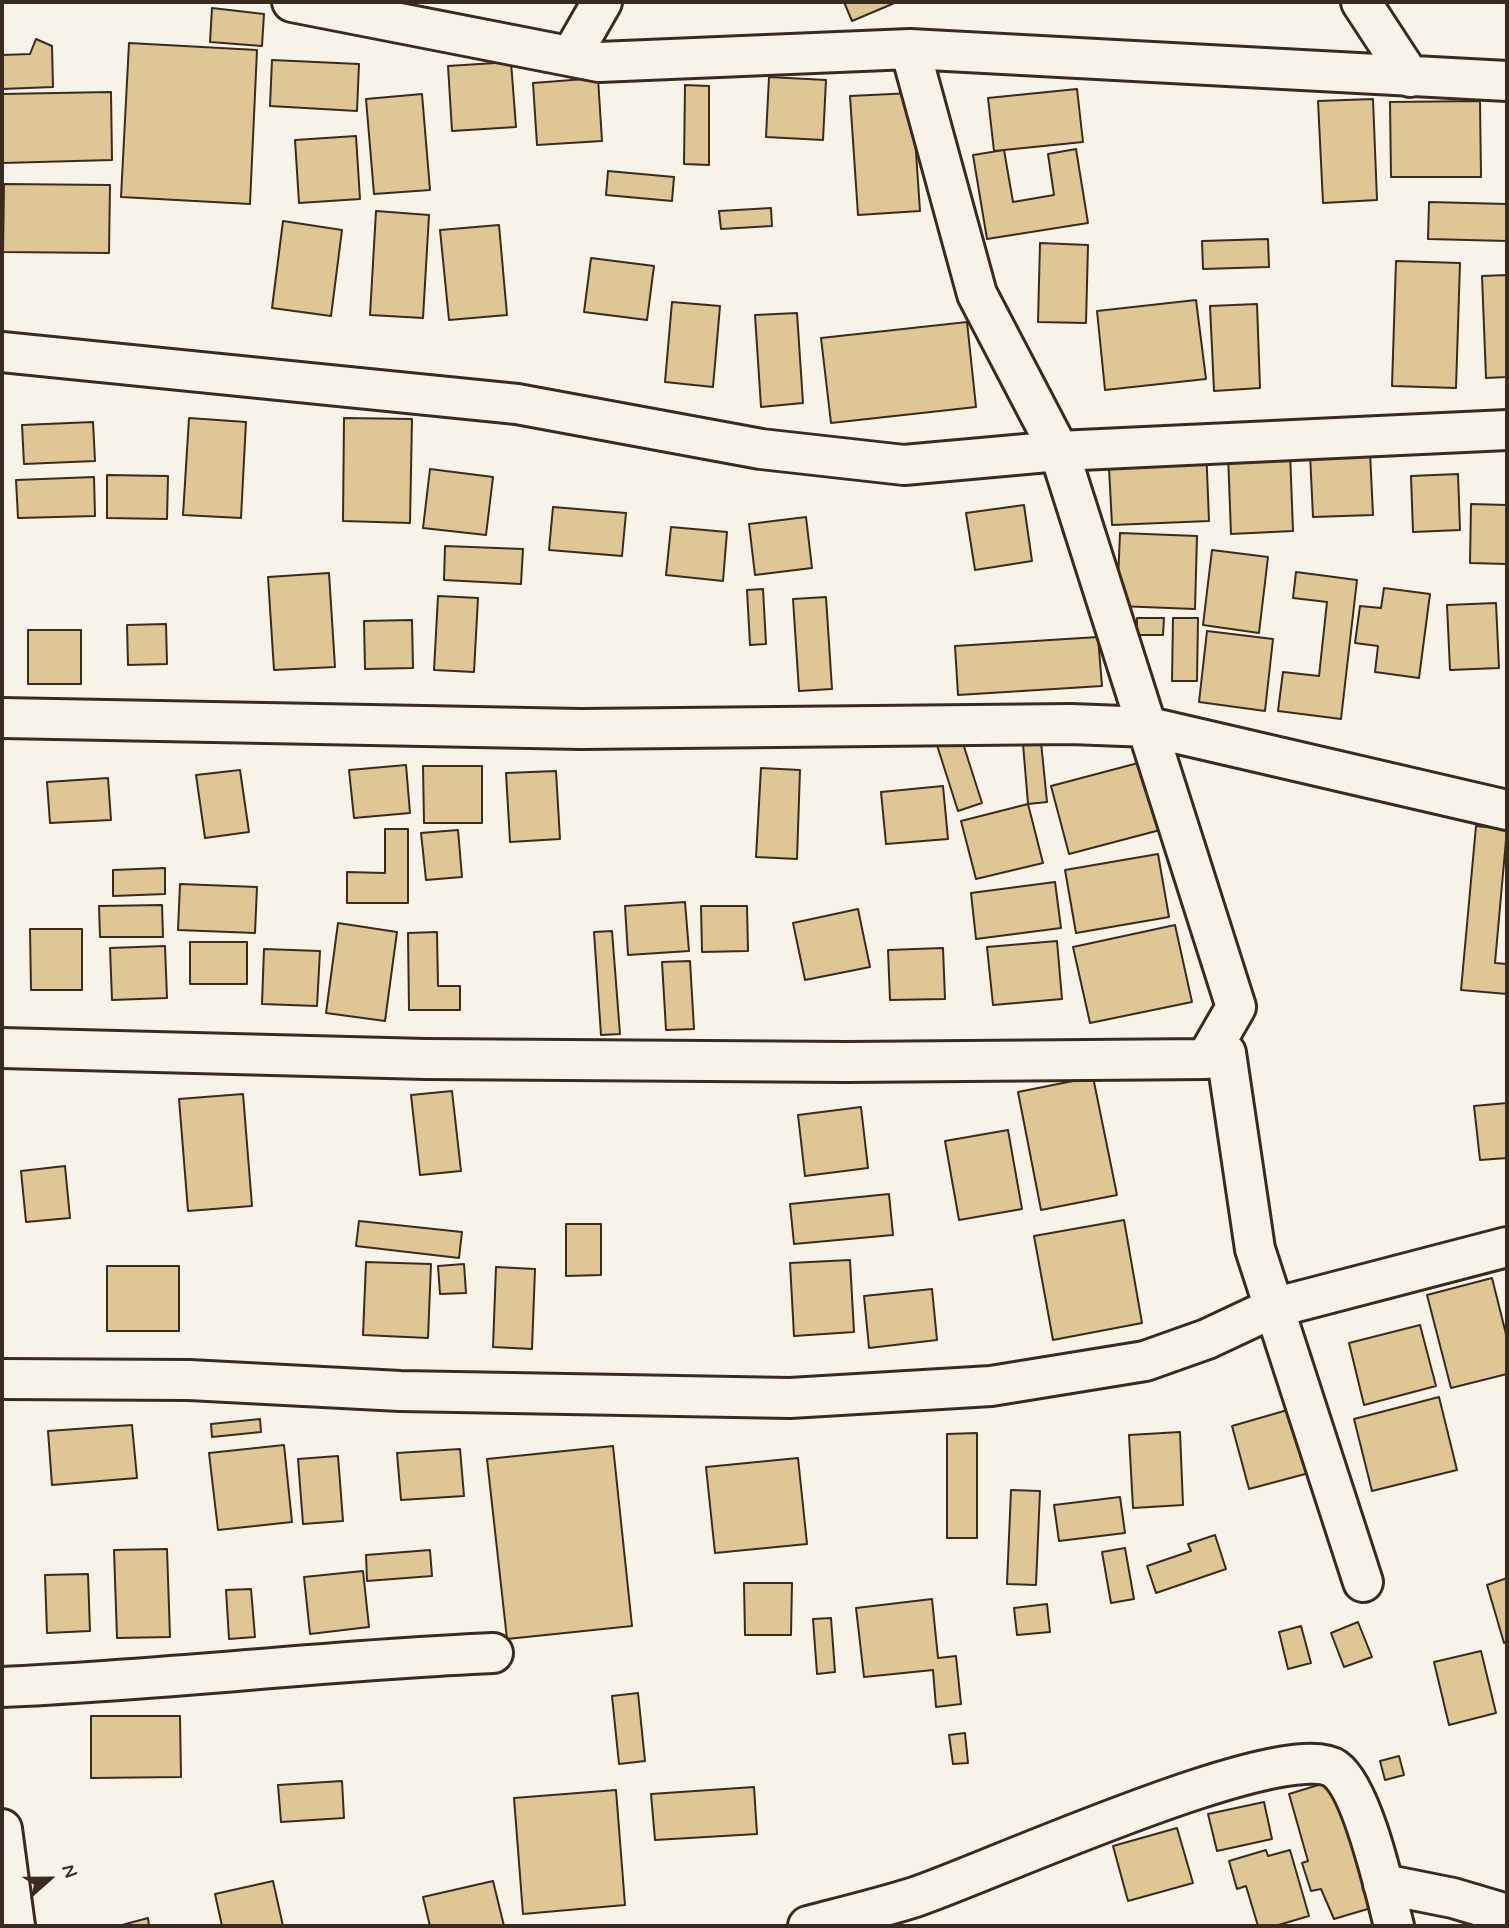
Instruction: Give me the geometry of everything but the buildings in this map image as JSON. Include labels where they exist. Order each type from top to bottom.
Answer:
[{"type":"street","points":[[292,2],[599,62],[910,49],[1507,81]]},
{"type":"street","points":[[571,56],[602,2]]},
{"type":"street","points":[[1361,2],[1410,77]]},
{"type":"street","points":[[910,49],[977,295],[1059,451],[1236,1007],[1206,1059]]},
{"type":"street","points":[[2,352],[517,404],[761,449],[904,465],[1059,451],[1507,430]]},
{"type":"street","points":[[2,718],[581,729],[1071,724],[1149,727],[1507,810]]},
{"type":"street","points":[[2,1048],[440,1059],[847,1062],[1206,1059],[1226,1053],[1255,1249],[1363,1582]]},
{"type":"street","points":[[2,1379],[188,1380],[400,1391],[790,1398],[991,1386],[1145,1361],[1207,1339],[1273,1308],[1507,1247]]},
{"type":"street","points":[[2,1687],[110,1682],[378,1658],[493,1653]]},
{"type":"street","points":[[808,1926],[916,1897],[1097,1825],[1229,1781],[1295,1763],[1316,1763],[1334,1768],[1346,1781],[1357,1800],[1394,1926]]},
{"type":"street","points":[[2,1829],[15,1926]]},
{"type":"street","points":[[1383,1884],[1453,1898],[1507,1914]]}]
